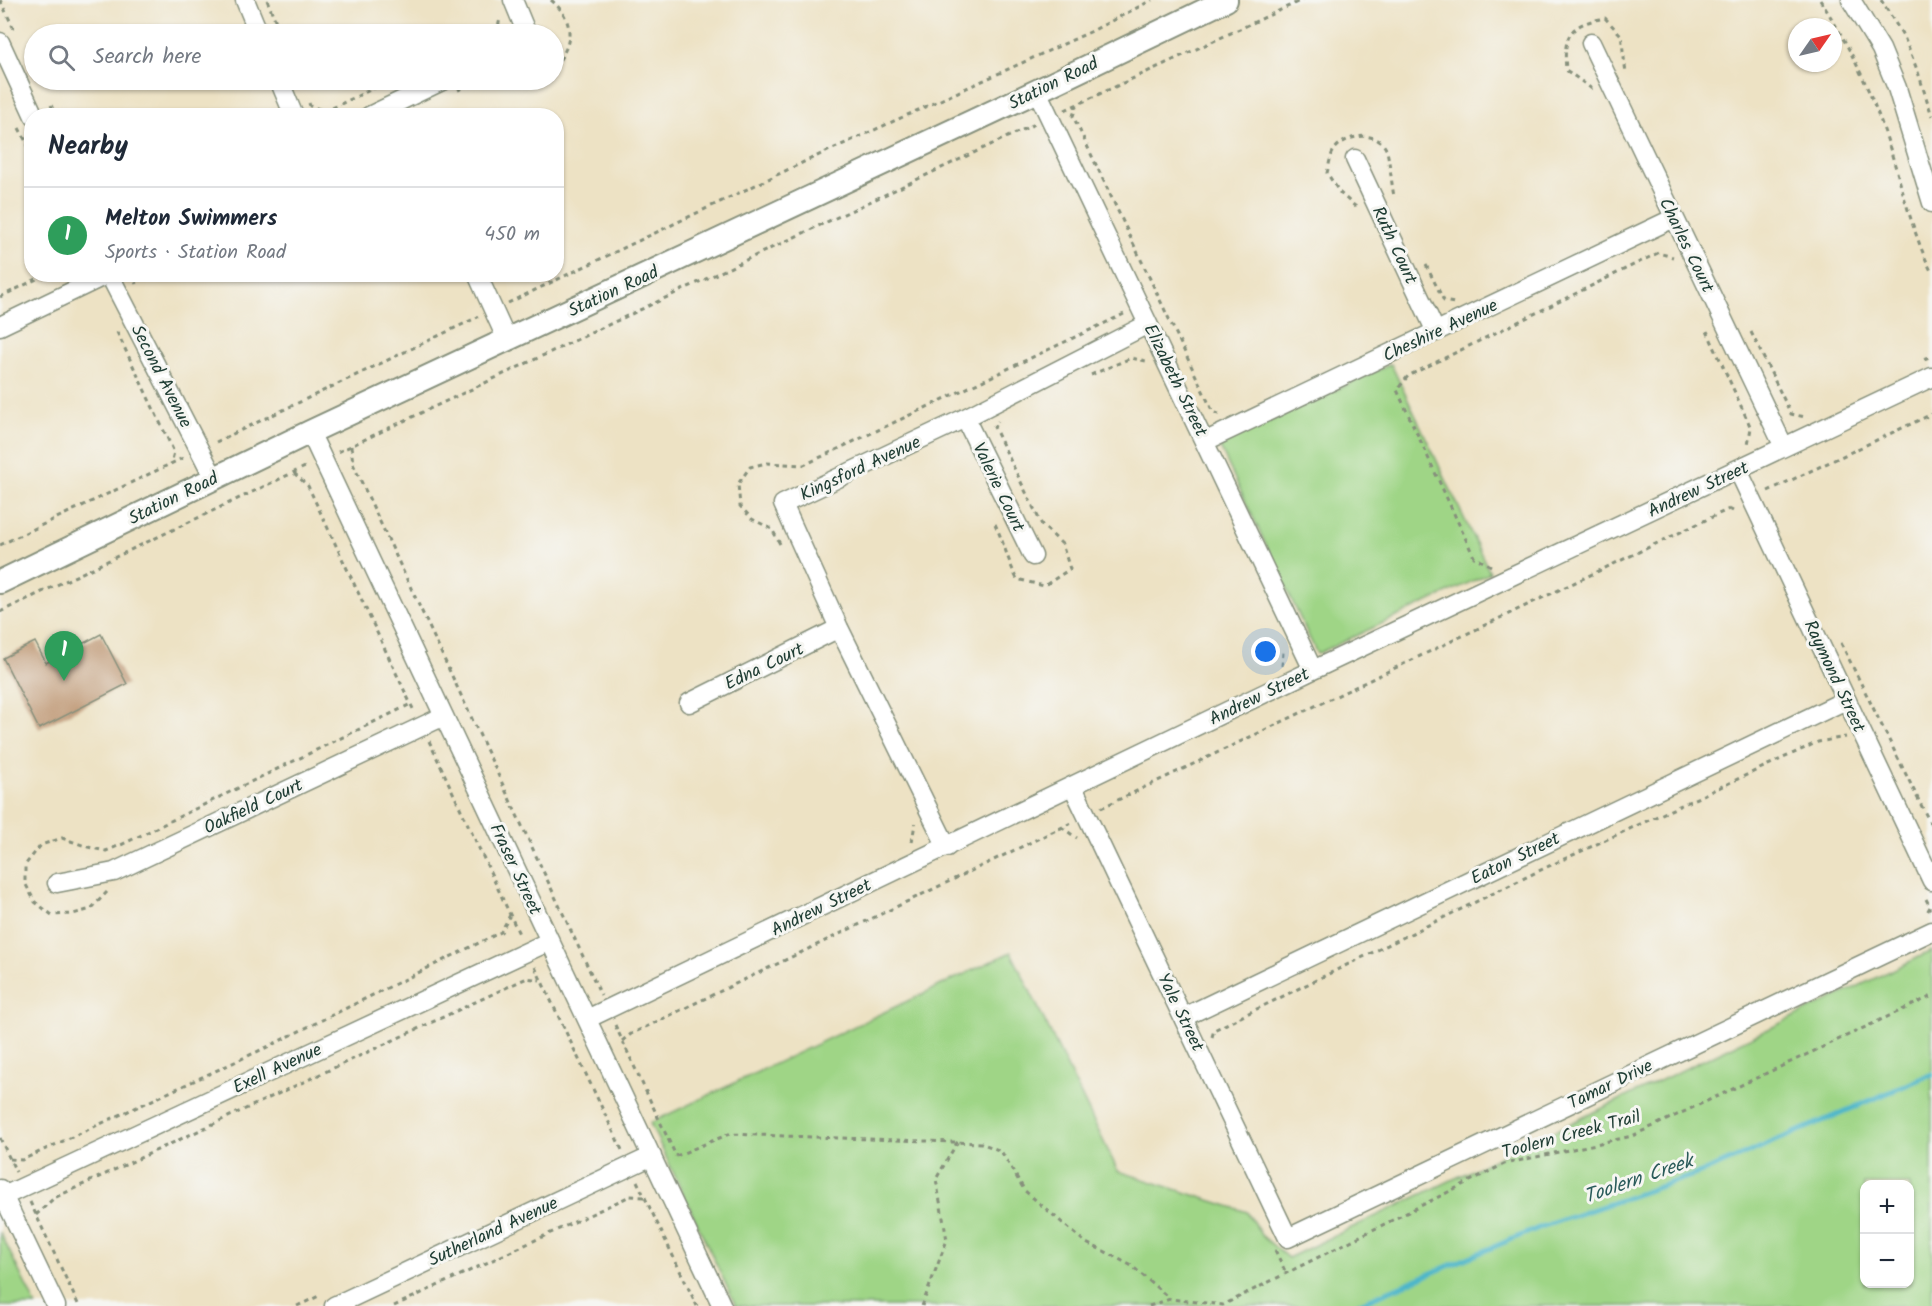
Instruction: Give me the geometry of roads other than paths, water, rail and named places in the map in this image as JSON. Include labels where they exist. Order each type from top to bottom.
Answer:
[{"type":"street","points":[[245,0],[256,24]]},
{"type":"street","points":[[1851,0],[1881,49],[1897,88],[1932,203]]},
{"type":"street","name":"Station Road","points":[[0,582],[310,432],[1037,91],[1220,1]]},
{"type":"street","points":[[507,7],[520,24]]},
{"type":"street","points":[[0,42],[30,108]]},
{"type":"street","name":"Charles Court","points":[[1591,43],[1784,447]]},
{"type":"street","points":[[283,90],[291,108]]},
{"type":"street","points":[[403,108],[430,90]]},
{"type":"street","name":"Elizabeth Street","points":[[1037,91],[1043,124],[1140,328],[1206,441],[1313,670]]},
{"type":"street","name":"Ruth Court","points":[[1355,159],[1436,332]]},
{"type":"street","name":"Cheshire Avenue","points":[[1206,441],[1674,218]]},
{"type":"street","points":[[0,326],[91,282]]},
{"type":"street","name":"Second Avenue","points":[[112,282],[214,478]]},
{"type":"street","points":[[481,282],[507,340]]},
{"type":"street","name":"Kingsford Avenue","points":[[948,847],[839,628],[783,504],[965,418],[1140,328]]},
{"type":"street","name":"Andrew Street","points":[[587,1019],[1313,670],[1932,377]]},
{"type":"street","name":"Valerie Court","points":[[965,418],[1034,556]]},
{"type":"street","name":"Fraser Street","points":[[310,432],[722,1306]]},
{"type":"street","name":"Raymond Street","points":[[1738,470],[1846,700],[1928,889]]},
{"type":"street","name":"Edna Court","points":[[689,703],[839,628]]},
{"type":"street","name":"Eaton Street","points":[[1190,1013],[1846,700]]},
{"type":"street","name":"Oakfield Court","points":[[57,883],[114,872],[444,716]]},
{"type":"street","name":"Yale Street","points":[[1073,787],[1190,1013],[1288,1238]]},
{"type":"street","name":"Tamar Drive","points":[[1288,1238],[1928,926]]},
{"type":"street","name":"Exell Avenue","points":[[2,1192],[23,1187],[550,941]]},
{"type":"street","name":"Sutherland Avenue","points":[[334,1306],[652,1156]]},
{"type":"street","points":[[2,1192],[56,1306]]},
{"type":"waterway","name":"Toolern Creek","points":[[1353,1306],[1541,1227],[1703,1172],[1932,1074]]},
{"type":"place","name":"Melton Swimmers","points":[[64,681]]}]
